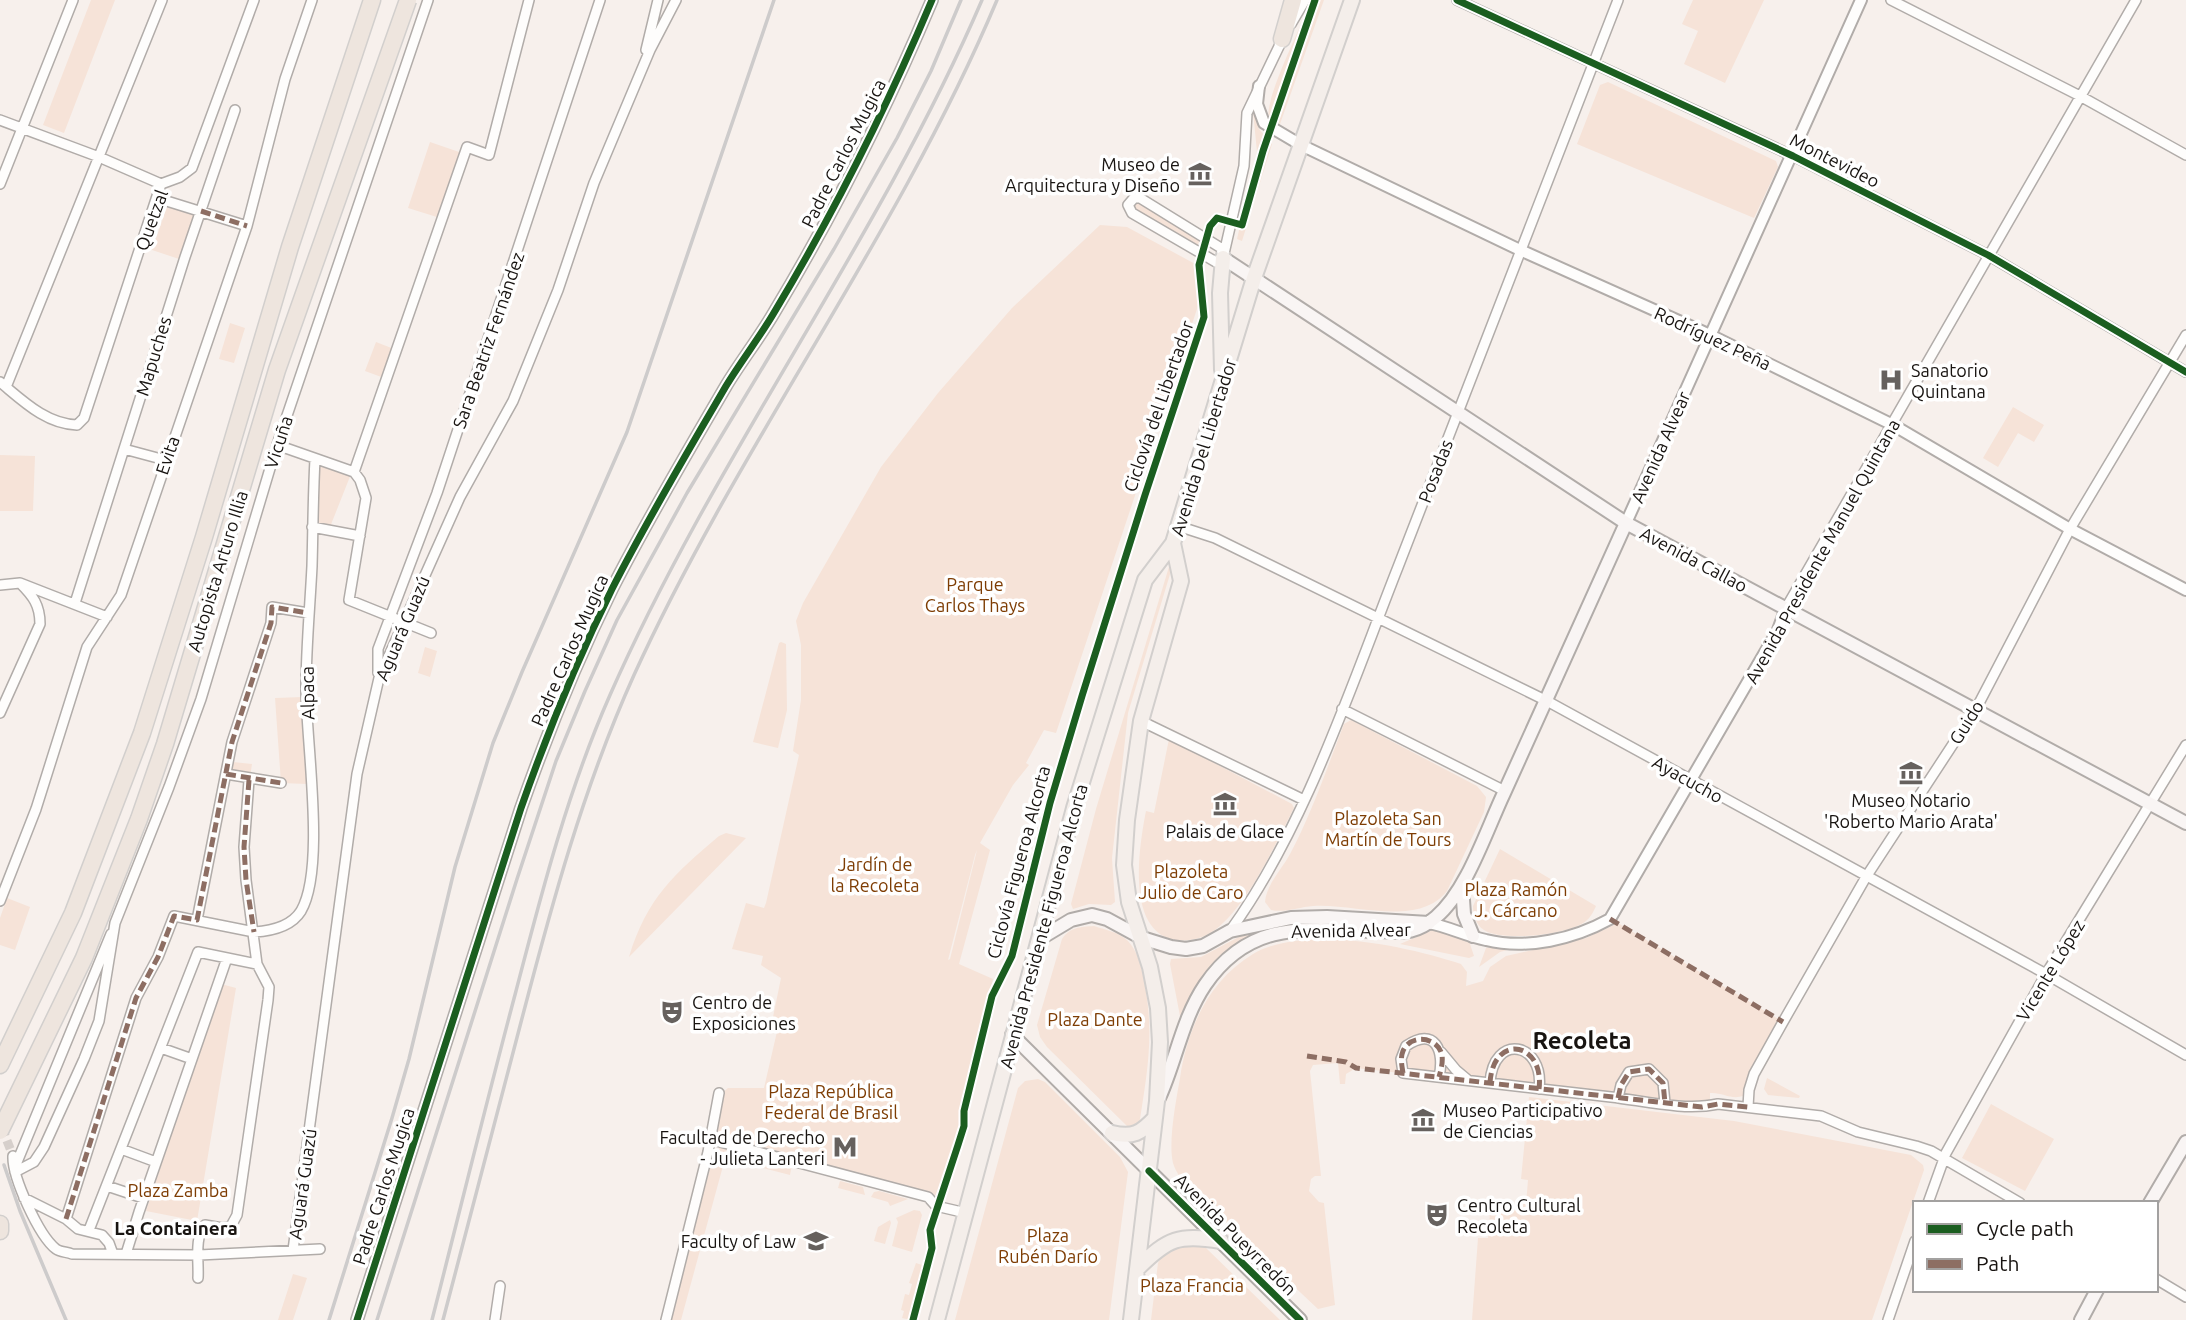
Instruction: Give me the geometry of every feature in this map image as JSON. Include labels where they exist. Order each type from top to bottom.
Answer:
[{"type":"highway","name":"Autopista Arturo Illia","points":[[0,1065],[73,913],[142,733],[204,537],[290,247],[372,0]]},
{"type":"highway","name":"Autopista Arturo Illia","points":[[0,1131],[84,958],[139,819],[169,732],[277,370],[408,0]]},
{"type":"highway","points":[[1282,39],[1293,0]]},
{"type":"highway","points":[[0,1224],[0,1231]]},
{"type":"main road","name":"Avenida Del Libertador","points":[[1131,1320],[1157,1101],[1160,1042],[1158,1008],[1142,938],[1129,902],[1124,865],[1127,820],[1141,721],[1181,581],[1173,543],[1254,278],[1352,0]]},
{"type":"main road","name":"Avenida Callao","points":[[1223,258],[1626,523],[2186,823]]},
{"type":"main road","points":[[1222,382],[1220,293],[1223,258]]},
{"type":"main road","name":"Avenida Alvear","points":[[1157,1101],[1199,996],[1216,971],[1237,952],[1291,930],[1328,928],[1415,931],[1429,923],[1450,903],[1462,885],[1626,523]]},
{"type":"main road","name":"Avenida Presidente Figueroa Alcorta","points":[[937,1320],[1012,1035],[1024,1003],[1074,807],[1145,580],[1173,543]]},
{"type":"main road","points":[[1462,885],[1464,914],[1473,936]]},
{"type":"main road","name":"Avenida Alvear","points":[[1041,938],[1071,920],[1093,915],[1107,919],[1142,938],[1171,947],[1190,949],[1203,946],[1230,931],[1266,922],[1306,917],[1429,923]]},
{"type":"main road","name":"Avenida Pueyrredón","points":[[1012,1035],[1300,1320]]},
{"type":"main road","points":[[1112,1133],[1133,1136],[1145,1129],[1155,1118]]},
{"type":"main road","points":[[2151,1201],[2186,1142]]},
{"type":"main road","points":[[1138,1268],[1175,1240],[1187,1236],[1221,1241]]},
{"type":"main road","points":[[2081,1320],[2096,1292]]},
{"type":"street","points":[[0,184],[73,0]]},
{"type":"street","points":[[3,385],[162,0]]},
{"type":"street","name":"Quetzal","points":[[3,385],[35,411],[65,425],[77,425],[85,418],[161,184],[192,169],[254,0]]},
{"type":"street","name":"Evita","points":[[0,901],[36,809],[87,647],[121,595],[247,226],[285,79],[312,0]]},
{"type":"street","name":"Vicuña","points":[[15,1171],[169,787],[201,699],[277,444],[428,0]]},
{"type":"street","points":[[354,472],[467,147],[489,155],[529,0]]},
{"type":"street","name":"Sara Beatriz Fernández","points":[[379,678],[377,649],[437,493],[600,0]]},
{"type":"street","points":[[637,85],[658,0]]},
{"type":"street","points":[[637,85],[650,50],[676,0]]},
{"type":"street","name":"Padre Carlos Mugica","points":[[357,1320],[521,808],[546,740],[590,636],[667,488],[727,384],[774,313],[866,148],[932,0]]},
{"type":"street","points":[[1223,258],[1244,166],[1246,118],[1282,39],[1306,0]]},
{"type":"street","name":"Montevideo","points":[[1457,0],[1793,156],[1988,255],[2186,372]]},
{"type":"street","name":"Posadas","points":[[1230,931],[1256,890],[1304,800],[1342,709],[1618,0]]},
{"type":"street","name":"Avenida Alvear","points":[[1626,523],[1861,0]]},
{"type":"street","points":[[1891,0],[2080,96],[2186,155]]},
{"type":"street","name":"Avenida Presidente Manuel Quintana","points":[[1473,936],[1496,942],[1537,943],[1579,934],[1611,919],[1779,630],[1787,608],[2136,0]]},
{"type":"street","name":"Aguará Guazú","points":[[293,1250],[357,774],[379,678],[460,497],[513,401],[558,290],[594,183],[637,85]]},
{"type":"street","name":"Rodríguez Peña","points":[[1259,86],[1257,104],[1264,122],[1301,145],[1520,250],[1710,335],[1893,425],[2070,529],[2186,590]]},
{"type":"street","name":"Mapuches","points":[[75,603],[235,110]]},
{"type":"street","points":[[0,120],[99,157],[161,184]]},
{"type":"street","points":[[157,198],[247,226]]},
{"type":"street","name":"Avenida Callao","points":[[1140,198],[1221,247],[1223,258],[1216,262],[1132,213],[1128,207],[1130,201],[1140,198]]},
{"type":"street","name":"Guido","points":[[1748,1107],[1749,1090],[1755,1074],[1867,877],[1976,709],[2070,529],[2186,335]]},
{"type":"street","points":[[277,444],[354,472],[360,480],[366,498],[349,600],[431,633]]},
{"type":"street","points":[[124,449],[165,460]]},
{"type":"street","name":"Alpaca","points":[[254,932],[291,922],[300,912],[307,895],[313,852],[306,692],[315,459]]},
{"type":"street","name":"Ayacucho","points":[[1178,526],[1215,538],[1547,701],[2046,974],[2186,1055]]},
{"type":"street","points":[[312,527],[360,536]]},
{"type":"street","points":[[0,713],[40,624],[40,612],[35,598],[19,583]]},
{"type":"street","points":[[0,585],[19,583],[107,617]]},
{"type":"street","points":[[197,920],[232,742],[271,623],[272,607],[308,613]]},
{"type":"street","points":[[1342,709],[1505,790]]},
{"type":"street","points":[[1141,721],[1304,800]]},
{"type":"street","name":"Vicente López","points":[[1929,1201],[1943,1159],[2046,974],[2186,745]]},
{"type":"street","points":[[226,774],[249,780],[281,783]]},
{"type":"street","points":[[198,1278],[201,1229],[205,1226],[231,1226],[237,1215],[268,1000],[269,987],[257,964],[246,880],[244,847],[249,780]]},
{"type":"street","points":[[66,1219],[136,998],[158,957],[174,916],[254,932]]},
{"type":"street","name":"Vicuña","points":[[15,1171],[33,1162],[44,1147],[84,1059],[99,1021],[115,923]]},
{"type":"street","points":[[1429,923],[1447,926],[1473,936]]},
{"type":"street","points":[[89,1230],[198,952],[257,964]]},
{"type":"street","points":[[126,1254],[227,958]]},
{"type":"street","points":[[1470,1081],[1456,1070],[1431,1041],[1413,1041],[1402,1052],[1403,1073],[1470,1081],[1618,1098],[1702,1107],[1718,1104],[1821,1116],[1858,1132],[1931,1151],[2016,1201]]},
{"type":"street","points":[[161,1048],[192,1059]]},
{"type":"street","points":[[1490,1083],[1495,1059],[1503,1052],[1516,1048],[1529,1054],[1536,1062],[1540,1075],[1539,1089]]},
{"type":"street","points":[[1439,1077],[1443,1058],[1440,1051]]},
{"type":"street","points":[[1618,1098],[1621,1085],[1629,1072],[1649,1069],[1663,1083],[1665,1103]]},
{"type":"street","points":[[666,1320],[708,1152],[719,1093]]},
{"type":"street","points":[[709,1139],[928,1197],[936,1206],[966,1213]]},
{"type":"street","points":[[121,1149],[156,1162]]},
{"type":"street","points":[[13,1156],[22,1197],[57,1250],[72,1254],[199,1255],[320,1249]]},
{"type":"street","points":[[107,1186],[143,1198]]},
{"type":"street","points":[[22,1197],[66,1219],[78,1229],[102,1235],[113,1254]]},
{"type":"street","points":[[1888,1320],[1913,1247]]},
{"type":"street","points":[[2158,1280],[2186,1297]]},
{"type":"street","points":[[495,1320],[500,1286]]},
{"type":"green space","points":[[91,0],[115,0],[64,133],[43,125]]},
{"type":"green space","points":[[1312,0],[1324,0],[1280,124],[1269,119],[1272,96]]},
{"type":"green space","points":[[1693,0],[1764,0],[1725,83],[1684,64],[1698,31],[1682,24]]},
{"type":"green space","points":[[1608,82],[1776,161],[1778,167],[1754,218],[1577,144],[1600,85]]},
{"type":"green space","points":[[1253,111],[1259,129],[1272,144],[1242,241],[1237,239],[1257,152]]},
{"type":"green space","points":[[430,142],[462,153],[440,218],[408,208]]},
{"type":"green space","points":[[1139,202],[1200,240],[1197,246],[1135,209],[1133,205]]},
{"type":"green space","points":[[168,204],[195,213],[179,259],[152,250]]},
{"type":"green space","points":[[1100,225],[1127,227],[1197,265],[1202,294],[1056,733],[1044,730],[1026,763],[1029,765],[1013,785],[980,843],[990,850],[959,964],[993,979],[942,1197],[713,1139],[722,1093],[728,1088],[764,1088],[779,1023],[773,1017],[781,978],[761,965],[763,956],[732,949],[746,903],[764,908],[766,903],[799,755],[793,751],[801,700],[801,645],[796,621],[803,603],[881,467],[938,393],[1012,308]],"holes":[[[977,850],[950,959],[948,960]]]},
{"type":"green space","points":[[230,323],[245,328],[234,363],[219,359]]},
{"type":"green space","points":[[376,342],[394,349],[384,378],[365,371]]},
{"type":"green space","points":[[2013,407],[2044,425],[2034,442],[2018,433],[1998,467],[1983,458]]},
{"type":"green space","points":[[0,455],[35,456],[33,511],[0,511]]},
{"type":"green space","points":[[318,465],[351,474],[330,527],[315,524]]},
{"type":"green space","points":[[1171,560],[1174,561],[1128,713],[1112,858],[1115,902],[1111,905],[1089,904],[1073,909],[1071,904],[1096,809]]},
{"type":"green space","points":[[781,642],[786,644],[787,710],[778,748],[753,742]]},
{"type":"green space","points":[[425,647],[437,651],[430,677],[418,673]]},
{"type":"green space","points":[[303,697],[307,784],[281,783],[275,698]]},
{"type":"green space","name":"Plazoleta San Martín de Tours","points":[[1351,720],[1477,786],[1486,797],[1484,812],[1447,891],[1435,902],[1420,909],[1385,911],[1313,906],[1271,910],[1265,902],[1268,889],[1305,823],[1344,724]]},
{"type":"green space","name":"Plazoleta Julio de Caro","points":[[1169,739],[1292,804],[1294,808],[1260,874],[1239,906],[1215,930],[1186,940],[1175,940],[1159,933],[1142,906],[1139,887],[1140,848],[1146,811],[1154,813]]},
{"type":"green space","points":[[233,762],[252,764],[250,777],[230,773]]},
{"type":"green space","points":[[726,833],[746,838],[629,957],[644,919],[664,889],[688,863]]},
{"type":"green space","name":"Plaza Ramón J. Cárcano","points":[[1500,849],[1596,906],[1590,917],[1567,930],[1537,935],[1506,936],[1481,928],[1475,920],[1473,906]]},
{"type":"green space","points":[[7,898],[30,907],[15,950],[0,945],[0,918]]},
{"type":"green space","points":[[1618,923],[1780,1020],[1743,1096],[1710,1093],[1710,1106],[1702,1107],[1356,1068],[1346,1074],[1345,1084],[1340,1084],[1338,1063],[1313,1065],[1310,1071],[1321,1176],[1311,1179],[1309,1191],[1319,1202],[1324,1203],[1335,1305],[1318,1309],[1183,1182],[1173,1163],[1172,1133],[1188,1042],[1212,992],[1237,965],[1253,954],[1275,945],[1300,940],[1327,939],[1385,945],[1461,964],[1467,972],[1466,986],[1483,981],[1490,967],[1506,956],[1586,938]]},
{"type":"green space","name":"Plaza Dante","points":[[1094,926],[1116,933],[1128,941],[1137,955],[1144,981],[1149,1019],[1147,1071],[1139,1126],[1129,1128],[1047,1047],[1040,1037],[1037,1025],[1062,939],[1072,930]]},
{"type":"green space","points":[[1262,930],[1231,947],[1213,964],[1180,1016],[1171,959],[1201,957],[1248,932]]},
{"type":"green space","points":[[1433,930],[1469,941],[1474,956],[1469,958],[1400,944]]},
{"type":"green space","points":[[1521,946],[1500,952],[1479,967],[1486,948]]},
{"type":"green space","name":"Plaza Zamba","points":[[221,984],[236,988],[197,1221],[146,1211]]},
{"type":"green space","points":[[1767,1078],[1800,1096],[1799,1098],[1768,1095],[1764,1089]]},
{"type":"green space","name":"Plaza Rubén Darío","points":[[1038,1079],[1045,1082],[1120,1157],[1128,1172],[1109,1320],[955,1320],[1018,1088],[1025,1081]]},
{"type":"green space","points":[[1529,1097],[1734,1121],[1911,1155],[1923,1165],[1924,1170],[1872,1320],[1472,1320],[1478,1238],[1488,1238],[1491,1201],[1526,1204],[1528,1180],[1521,1179]]},
{"type":"green space","points":[[1991,1104],[2054,1139],[2025,1191],[1962,1158]]},
{"type":"green space","points":[[722,1146],[792,1164],[790,1175],[736,1161],[728,1161],[723,1166],[681,1320],[670,1320],[714,1153]]},
{"type":"green space","points":[[840,1181],[863,1187],[865,1195],[838,1188]]},
{"type":"green space","points":[[874,1192],[908,1199],[890,1206],[888,1202],[871,1197]]},
{"type":"green space","points":[[914,1210],[920,1211],[922,1215],[912,1252],[892,1246],[898,1222],[896,1218]]},
{"type":"green space","points":[[890,1220],[885,1244],[874,1241],[878,1227]]},
{"type":"green space","name":"Plaza Francia","points":[[1178,1245],[1206,1248],[1280,1320],[1151,1320],[1158,1263],[1163,1254]]},
{"type":"green space","points":[[916,1263],[925,1266],[911,1320],[902,1318],[904,1311],[901,1310],[905,1294],[909,1295],[912,1284],[909,1283]]},
{"type":"green space","points":[[293,1274],[307,1278],[293,1320],[278,1320]]},
{"type":"tunnel","points":[[2,1128],[13,1156]]},
{"type":"railway","points":[[329,1320],[409,1059],[455,867],[493,743],[627,432],[774,0]]},
{"type":"railway","points":[[377,1320],[556,761],[585,691],[617,620],[687,493],[834,249],[897,138],[931,71],[961,0]]},
{"type":"railway","points":[[432,1320],[546,878],[595,731],[652,606],[698,519],[895,177],[941,89],[982,0]]},
{"type":"railway","points":[[443,1320],[556,892],[599,761],[634,675],[722,504],[913,172],[957,87],[997,0]]},
{"type":"railway","points":[[4,1165],[20,1211],[66,1320]]},
{"type":"marked path","points":[[201,211],[247,226]]},
{"type":"marked path","points":[[66,1219],[136,998],[158,957],[174,916],[197,920],[232,742],[271,623],[272,607],[308,613]]},
{"type":"marked path","points":[[226,774],[281,783]]},
{"type":"marked path","points":[[249,780],[244,847],[254,932]]},
{"type":"marked path","points":[[1610,919],[1783,1022]]},
{"type":"marked path","points":[[1403,1073],[1403,1051],[1412,1042],[1424,1040],[1440,1049],[1442,1064],[1439,1077]]},
{"type":"marked path","points":[[1490,1083],[1493,1067],[1500,1056],[1508,1050],[1518,1049],[1527,1053],[1534,1061],[1539,1073],[1539,1089]]},
{"type":"marked path","points":[[1307,1056],[1346,1062],[1356,1068],[1702,1107],[1718,1104],[1748,1107]]},
{"type":"marked path","points":[[1618,1098],[1621,1085],[1629,1072],[1649,1069],[1663,1083],[1665,1103]]},
{"type":"cycle path","points":[[357,1320],[521,808],[575,670],[612,589],[653,512],[726,386],[775,311],[839,197],[897,80],[932,0]]},
{"type":"cycle path","name":"Ciclovía del Libertador","points":[[913,1320],[932,1248],[930,1230],[964,1126],[964,1111],[992,996],[1012,956],[1050,803],[1082,696],[1204,317],[1199,265],[1210,226],[1217,218],[1242,225],[1263,151],[1315,0]]},
{"type":"cycle path","points":[[1457,0],[1793,156],[1988,255],[2186,372]]},
{"type":"cycle path","points":[[1149,1171],[1300,1320]]},
{"type":"place","name":"Museo de Arquitectura y Diseño","points":[[1200,174]]},
{"type":"place","name":"Sanatorio Quintana","points":[[1891,380]]},
{"type":"place","name":"Museo Notario 'Roberto Mario Arata'","points":[[1911,773]]},
{"type":"place","name":"Palais de Glace","points":[[1225,804]]},
{"type":"place","name":"Centro de Exposiciones","points":[[672,1012]]},
{"type":"place","name":"Museo Participativo de Ciencias","points":[[1423,1120]]},
{"type":"place","name":"Facultad de Derecho - Julieta Lanteri","points":[[845,1147]]},
{"type":"place","name":"Centro Cultural Recoleta","points":[[1437,1215]]},
{"type":"place","name":"Faculty of Law","points":[[816,1241]]},
{"type":"district","name":"Recoleta","points":[[1582,1040]]},
{"type":"district","name":"La Containera","points":[[176,1228]]},
{"type":"park label","name":"Parque Carlos Thays","points":[[975,594]]},
{"type":"park label","name":"Jardín de la Recoleta","points":[[875,874]]},
{"type":"park label","name":"Plaza República Federal de Brasil","points":[[831,1101]]}]
